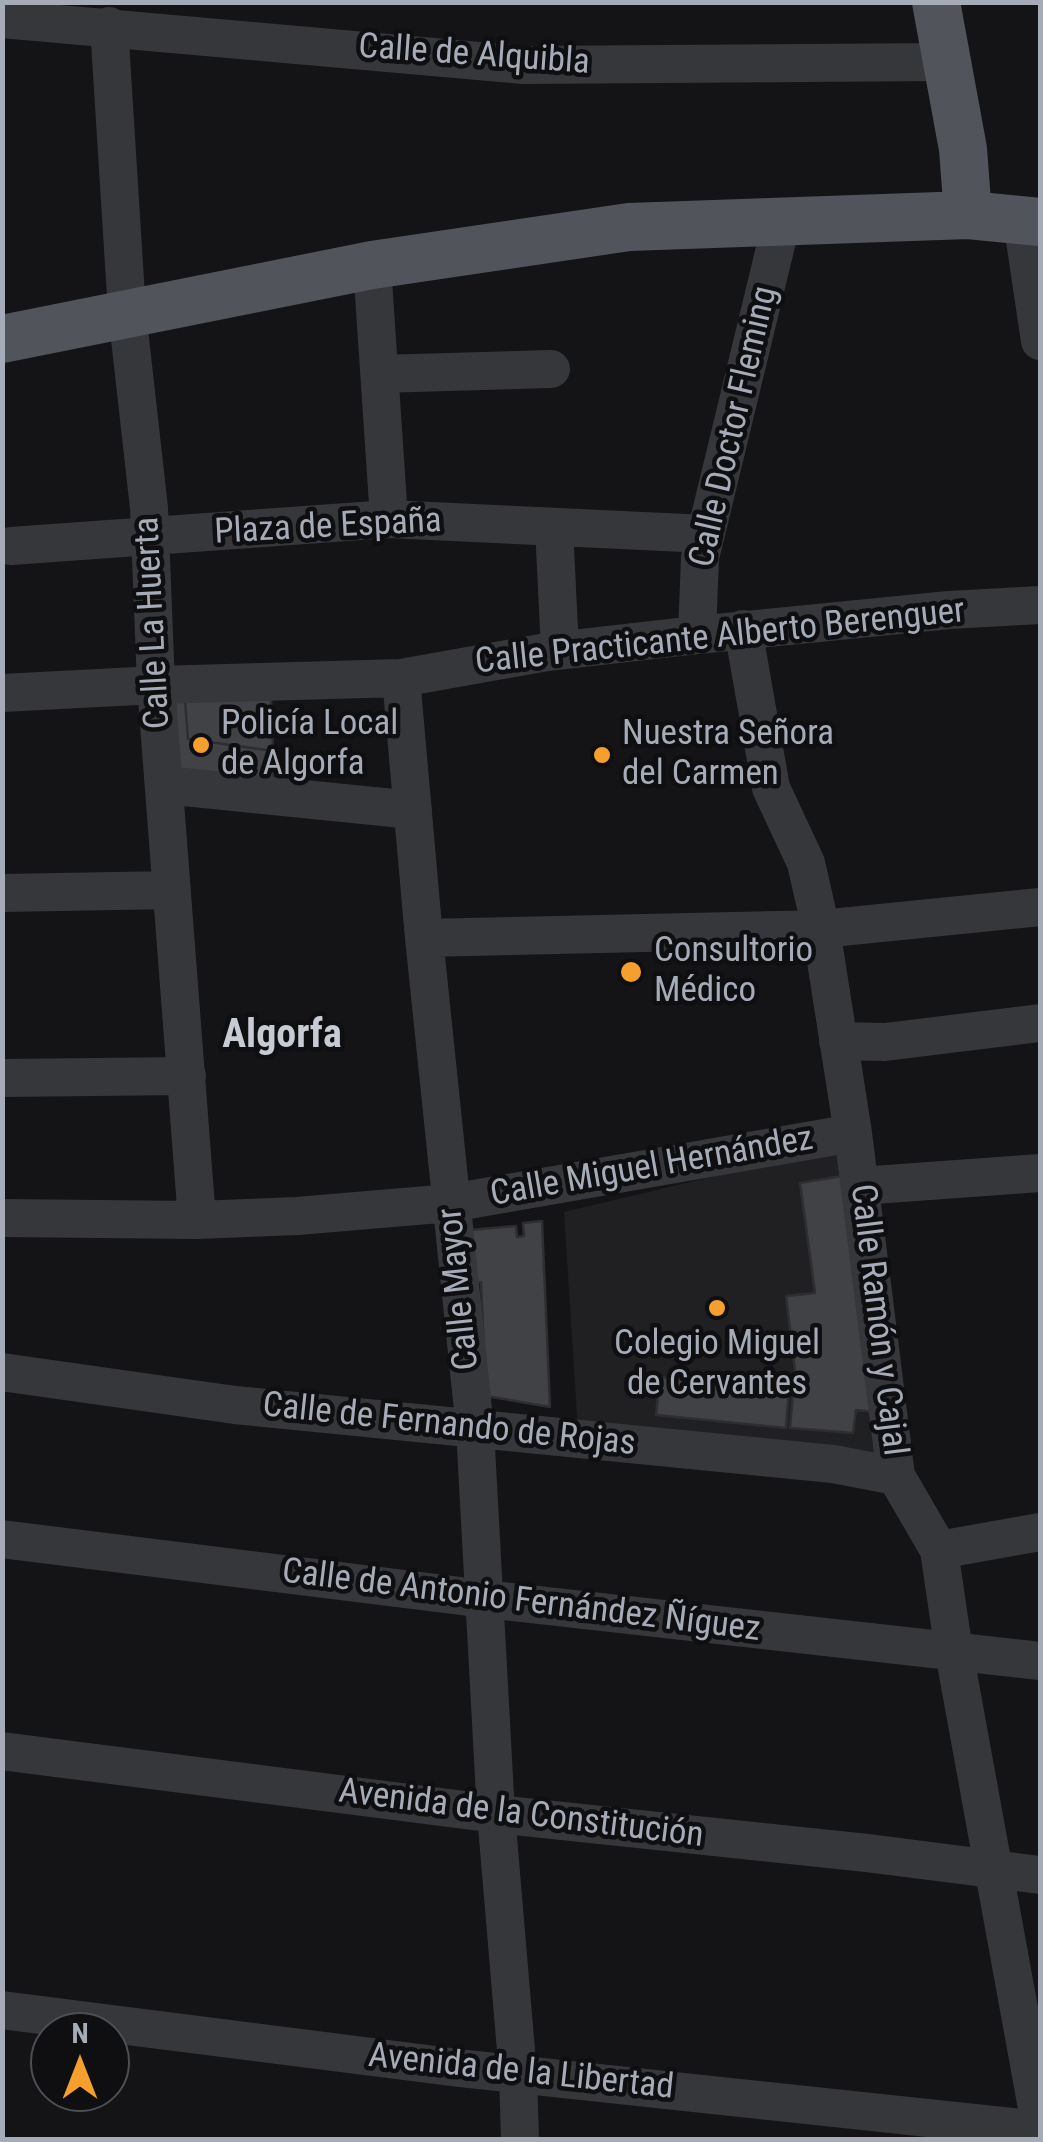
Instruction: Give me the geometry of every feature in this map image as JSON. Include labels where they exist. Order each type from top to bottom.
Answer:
[{"type":"main road","points":[[936,2],[963,149],[968,215]]},
{"type":"main road","points":[[2,339],[372,264],[630,228],[968,215],[1031,221]]},
{"type":"street","name":"Calle de Alquibla","points":[[2,19],[524,65],[947,62]]},
{"type":"street","name":"Calle La Huerta","points":[[109,26],[128,312],[150,537],[156,684],[197,1220]]},
{"type":"street","name":"Calle Doctor Fleming","points":[[697,635],[700,558],[782,220]]},
{"type":"street","points":[[1031,221],[1040,341]]},
{"type":"street","points":[[372,264],[389,519]]},
{"type":"street","points":[[380,374],[552,369]]},
{"type":"street","name":"Plaza de España","points":[[10,546],[389,519],[706,534]]},
{"type":"street","points":[[554,527],[560,650]]},
{"type":"street","name":"Calle Practicante Alberto Berenguer","points":[[401,678],[560,650],[1040,605]]},
{"type":"street","name":"Calle Ramón y Cajal","points":[[743,630],[770,788],[806,862],[820,929],[853,1133],[896,1476],[939,1550],[1040,2127]]},
{"type":"street","points":[[2,693],[156,684],[401,678]]},
{"type":"street","name":"Calle Mayor","points":[[401,678],[450,1203],[476,1429],[496,1814],[520,2140]]},
{"type":"street","points":[[164,785],[412,810]]},
{"type":"street","points":[[2,893],[172,890]]},
{"type":"street","points":[[424,938],[820,929],[1040,907]]},
{"type":"street","points":[[838,1041],[885,1042],[1040,1023]]},
{"type":"street","points":[[2,1078],[187,1076]]},
{"type":"street","name":"Calle Miguel Hernández","points":[[2,1218],[197,1220],[450,1203],[853,1133]]},
{"type":"street","points":[[860,1186],[1040,1173]]},
{"type":"street","name":"Calle de Fernando de Rojas","points":[[2,1372],[235,1406],[834,1464],[896,1476]]},
{"type":"street","points":[[939,1550],[1040,1532]]},
{"type":"street","name":"Calle de Antonio Fernández Ñíguez","points":[[2,1539],[1040,1662]]},
{"type":"street","name":"Avenida de la Constitución","points":[[2,1751],[496,1814],[1040,1875]]},
{"type":"street","name":"Avenida de la Libertad","points":[[2,2010],[518,2074],[1040,2127]]},
{"type":"shaded area","name":"Colegio Miguel de Cervantes","points":[[842,1146],[886,1462],[578,1430],[564,1212]]},
{"type":"building","points":[[271,697],[273,751],[188,739],[185,700]]},
{"type":"building","name":"Policía Local de Algorfa","points":[[185,700],[188,739],[273,751],[273,790],[175,780],[168,701]]},
{"type":"building","points":[[842,1176],[876,1412],[856,1410],[853,1433],[790,1428],[795,1371],[786,1296],[815,1293],[800,1183]]},
{"type":"building","points":[[542,1221],[550,1407],[486,1396],[481,1282],[474,1283],[470,1230],[516,1226],[517,1237],[524,1236],[523,1223]]},
{"type":"building","points":[[660,1377],[789,1389],[786,1428],[656,1415]]},
{"type":"place","name":"Policía Local de Algorfa","points":[[201,745]]},
{"type":"place","name":"Nuestra Señora del Carmen","points":[[602,755]]},
{"type":"place","name":"Consultorio Médico","points":[[631,972]]},
{"type":"place","name":"Colegio Miguel de Cervantes","points":[[717,1308]]},
{"type":"district","name":"Algorfa","points":[[282,1037]]}]
